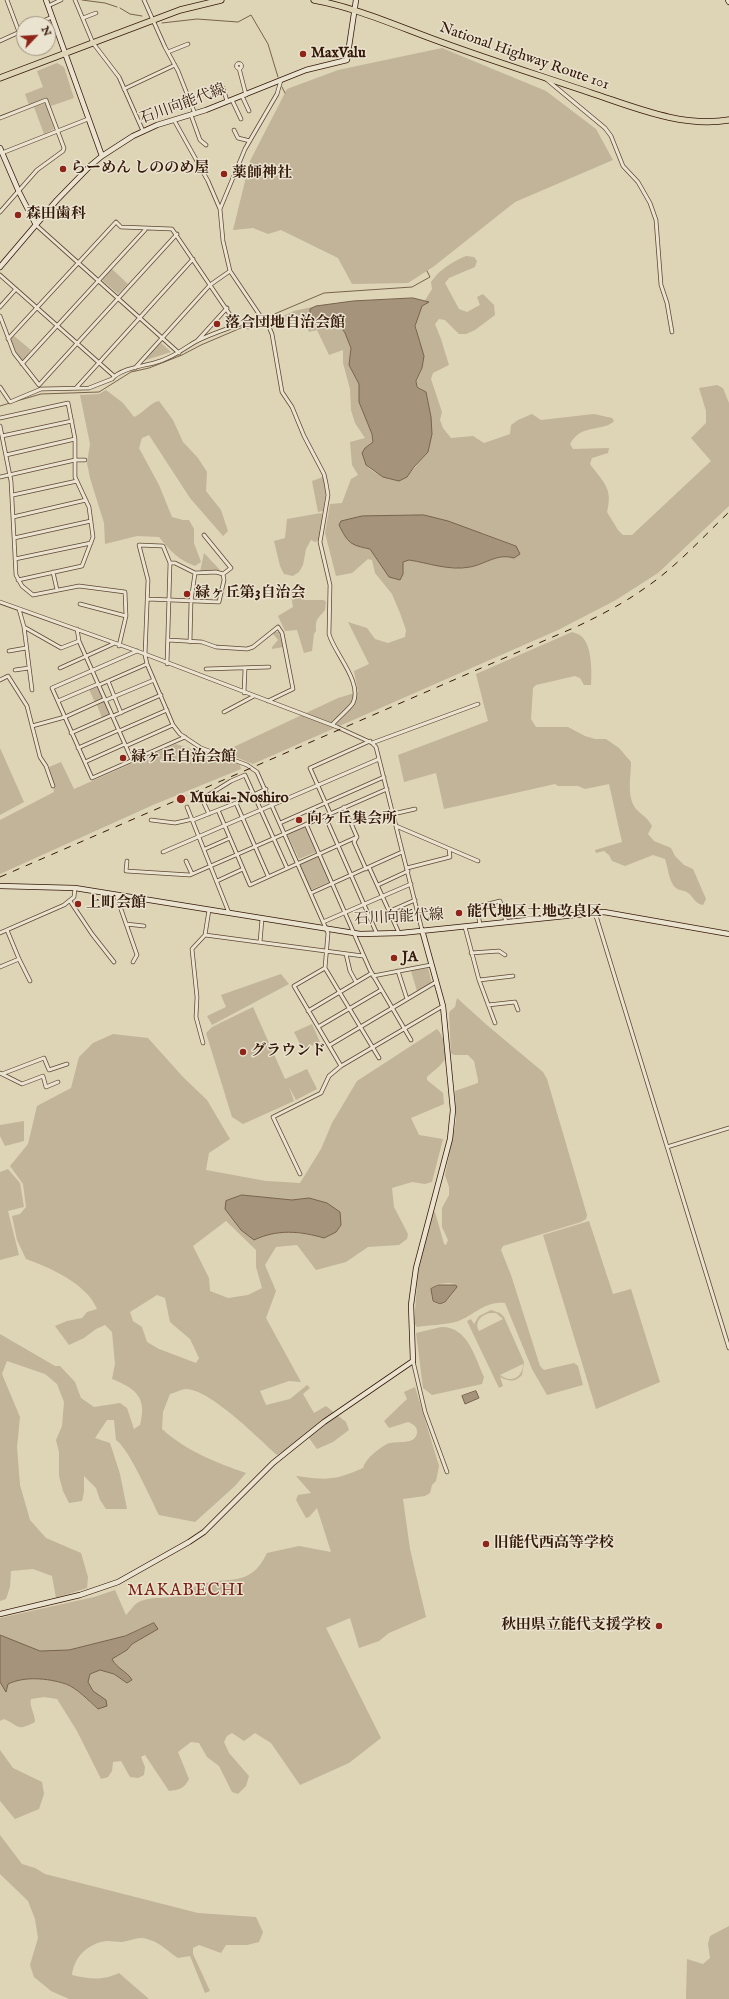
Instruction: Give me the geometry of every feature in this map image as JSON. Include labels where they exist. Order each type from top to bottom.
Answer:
[{"type":"highway","points":[[0,78],[180,10],[220,0]]},
{"type":"highway","name":"National Highway Route 101","points":[[314,0],[356,10],[543,77],[658,114],[695,122],[716,122],[729,120]]},
{"type":"main road","points":[[46,0],[52,16]]},
{"type":"main road","points":[[356,0],[356,10]]},
{"type":"main road","name":"石川向能代線","points":[[0,267],[57,200],[102,156],[143,131],[244,96],[306,70],[347,60],[356,10]]},
{"type":"main road","points":[[56,29],[102,156]]},
{"type":"main road","points":[[1,150],[18,192],[36,225]]},
{"type":"main road","name":"石川向能代線","points":[[0,886],[75,888],[116,896],[354,934],[399,933],[604,912],[729,934]]},
{"type":"main road","points":[[0,1614],[106,1587],[148,1566],[189,1542],[204,1532],[274,1463],[324,1422],[335,1416],[413,1361],[411,1305],[416,1268],[452,1124],[452,1096],[443,1006],[422,930]]},
{"type":"street","points":[[7,0],[16,24]]},
{"type":"street","points":[[48,6],[62,0]]},
{"type":"street","points":[[75,0],[93,43],[119,77],[143,131]]},
{"type":"street","points":[[144,0],[175,65],[193,114],[200,140],[206,145]]},
{"type":"street","points":[[83,18],[96,13]]},
{"type":"street","points":[[0,41],[16,33]]},
{"type":"street","points":[[168,52],[188,44]]},
{"type":"street","points":[[124,89],[175,65]]},
{"type":"street","points":[[239,68],[244,96],[249,111]]},
{"type":"street","points":[[543,77],[605,128],[611,136],[623,166],[638,182],[650,203],[656,220],[661,285],[667,303],[672,332]]},
{"type":"street","points":[[220,209],[250,142],[277,94],[281,80]]},
{"type":"street","points":[[223,88],[241,119]]},
{"type":"street","points":[[0,118],[46,100],[64,148],[63,151],[37,170],[0,212]]},
{"type":"street","points":[[1,150],[88,119]]},
{"type":"street","points":[[174,120],[208,181],[220,209],[223,241],[230,271],[265,320],[272,334],[282,392],[292,407],[304,436],[324,474],[328,490],[320,542],[330,585],[331,642],[350,674],[354,694],[353,703],[332,725]]},
{"type":"street","points":[[234,130],[238,138],[250,142]]},
{"type":"street","points":[[8,339],[116,222],[121,227],[145,230],[172,229],[177,234],[237,325]]},
{"type":"street","points":[[36,225],[179,353]]},
{"type":"street","points":[[22,364],[145,230]]},
{"type":"street","points":[[38,385],[119,299],[177,234]]},
{"type":"street","points":[[76,388],[193,259]]},
{"type":"street","points":[[135,368],[210,285],[230,271]]},
{"type":"street","points":[[0,275],[37,307],[56,327],[114,376]]},
{"type":"street","points":[[0,307],[16,289]]},
{"type":"street","points":[[196,342],[227,308]]},
{"type":"street","points":[[0,316],[8,339],[22,364],[41,389]]},
{"type":"street","points":[[0,386],[10,402],[41,389],[89,388],[135,368],[158,362],[179,353],[196,342],[261,316]]},
{"type":"street","points":[[248,327],[265,320]]},
{"type":"street","points":[[0,418],[67,403],[75,439],[77,481],[86,500],[93,537],[82,566],[18,580]]},
{"type":"street","points":[[2,436],[72,421]]},
{"type":"street","points":[[0,426],[13,495],[15,559],[18,580],[33,595],[78,586],[126,592],[126,616],[119,646]]},
{"type":"street","points":[[6,455],[75,439]]},
{"type":"street","points":[[0,477],[75,460],[85,460]]},
{"type":"street","points":[[13,495],[77,481]]},
{"type":"street","points":[[14,517],[86,500]]},
{"type":"street","points":[[14,538],[91,521]]},
{"type":"street","points":[[204,535],[231,568],[223,574]]},
{"type":"street","points":[[15,559],[91,543]]},
{"type":"street","points":[[167,664],[170,564],[163,546],[139,545],[148,580],[145,655],[147,664],[173,724],[176,730],[206,750],[251,768],[257,772],[266,789],[328,934],[325,968],[379,1058]]},
{"type":"street","points":[[170,564],[175,564],[195,573],[216,572],[223,574]]},
{"type":"street","points":[[53,572],[57,590]]},
{"type":"street","points":[[190,642],[191,600],[195,573]]},
{"type":"street","points":[[148,599],[219,602],[224,580],[223,574]]},
{"type":"street","points":[[0,602],[113,644],[137,651],[167,664],[332,725],[371,742],[376,747],[422,930]]},
{"type":"street","points":[[80,604],[126,616]]},
{"type":"street","points":[[19,609],[24,627],[32,690]]},
{"type":"street","points":[[24,627],[61,648],[80,641]]},
{"type":"street","points":[[168,640],[202,642],[216,647],[247,649],[253,647],[278,627],[282,633],[293,689],[268,702]]},
{"type":"street","points":[[76,629],[98,685],[132,760]]},
{"type":"street","points":[[60,668],[113,644]]},
{"type":"street","points":[[9,651],[26,648]]},
{"type":"street","points":[[137,651],[52,688],[92,778],[185,737]]},
{"type":"street","points":[[58,702],[108,682],[147,664]]},
{"type":"street","points":[[14,670],[29,668]]},
{"type":"street","points":[[206,669],[269,668]]},
{"type":"street","points":[[244,692],[245,669]]},
{"type":"street","points":[[0,680],[8,676],[27,706],[40,757],[46,766],[53,786]]},
{"type":"street","points":[[32,726],[65,717],[154,680]]},
{"type":"street","points":[[108,682],[122,713]]},
{"type":"street","points":[[71,733],[122,713],[161,695]]},
{"type":"street","points":[[224,712],[254,696]]},
{"type":"street","points":[[330,814],[310,768],[371,742],[478,704]]},
{"type":"street","points":[[78,748],[167,710]]},
{"type":"street","points":[[85,762],[173,724]]},
{"type":"street","points":[[163,852],[379,759]]},
{"type":"street","points":[[209,814],[202,799],[231,781],[245,775],[287,868]]},
{"type":"street","points":[[280,823],[384,777]]},
{"type":"street","points":[[152,820],[175,823],[193,819],[236,803],[266,789]]},
{"type":"street","points":[[127,861],[126,871],[181,876],[192,874],[387,789]]},
{"type":"street","points":[[236,803],[268,876]]},
{"type":"street","points":[[187,807],[200,836],[230,914]]},
{"type":"street","points":[[344,807],[357,837]]},
{"type":"street","points":[[393,814],[415,809]]},
{"type":"street","points":[[218,810],[250,885],[357,837]]},
{"type":"street","points":[[325,816],[350,876],[377,934]]},
{"type":"street","points":[[171,827],[175,823]]},
{"type":"street","points":[[306,824],[363,956],[381,990],[411,1040]]},
{"type":"street","points":[[396,826],[478,861]]},
{"type":"street","points":[[357,837],[354,842],[366,869]]},
{"type":"street","points":[[205,849],[230,838]]},
{"type":"street","points":[[378,885],[407,869],[450,857],[449,849]]},
{"type":"street","points":[[311,893],[402,852]]},
{"type":"street","points":[[186,861],[192,874]]},
{"type":"street","points":[[370,867],[399,933]]},
{"type":"street","points":[[217,881],[242,869]]},
{"type":"street","points":[[323,922],[411,884]]},
{"type":"street","points":[[0,933],[70,901],[74,897],[75,888]]},
{"type":"street","points":[[116,896],[137,955],[133,962]]},
{"type":"street","points":[[390,911],[415,900]]},
{"type":"street","points":[[70,901],[92,934],[114,962]]},
{"type":"street","points":[[480,925],[477,907],[500,901],[506,922]]},
{"type":"street","points":[[203,1043],[196,1017],[192,949],[205,935],[208,910]]},
{"type":"street","points":[[594,913],[729,1348]]},
{"type":"street","points":[[260,942],[262,919]]},
{"type":"street","points":[[126,924],[144,926]]},
{"type":"street","points":[[465,927],[471,953],[495,1023]]},
{"type":"street","points":[[7,930],[30,981]]},
{"type":"street","points":[[205,935],[363,956]]},
{"type":"street","points":[[471,953],[499,951],[504,956]]},
{"type":"street","points":[[346,954],[350,971],[356,982]]},
{"type":"street","points":[[0,967],[19,959]]},
{"type":"street","points":[[308,1011],[372,974],[432,965]]},
{"type":"street","points":[[325,968],[294,986],[341,1066]]},
{"type":"street","points":[[398,971],[407,999]]},
{"type":"street","points":[[480,980],[513,976]]},
{"type":"street","points":[[330,1046],[436,982]]},
{"type":"street","points":[[318,1027],[381,990]]},
{"type":"street","points":[[488,1005],[515,1002],[518,1010]]},
{"type":"street","points":[[300,1174],[273,1117],[321,1093],[329,1076],[341,1066],[443,1006]]},
{"type":"street","points":[[1,1074],[44,1058],[49,1070],[67,1064]]},
{"type":"street","points":[[1,1074],[22,1084],[43,1076],[46,1087],[58,1082]]},
{"type":"street","points":[[667,1147],[729,1128]]},
{"type":"street","points":[[413,1361],[425,1412],[447,1472]]},
{"type":"shaded area","points":[[442,48],[546,91],[596,129],[613,160],[515,202],[433,267],[408,283],[352,284],[338,258],[281,230],[268,234],[253,228],[233,230],[250,161],[287,89],[338,70]]},
{"type":"shaded area","points":[[57,63],[64,67],[74,98],[51,106],[47,98],[29,105],[25,94],[43,87],[37,71]]},
{"type":"shaded area","points":[[45,103],[54,129],[44,134],[34,107]]},
{"type":"shaded area","points":[[466,256],[474,257],[477,261],[475,267],[449,278],[445,283],[459,309],[467,312],[480,305],[477,297],[483,294],[494,305],[495,315],[475,330],[466,334],[459,334],[445,320],[439,319],[435,324],[449,365],[433,373],[431,379],[442,412],[440,420],[443,428],[451,438],[473,436],[484,443],[510,434],[511,425],[532,414],[541,420],[594,414],[612,418],[614,421],[610,424],[580,433],[570,444],[573,449],[609,448],[608,453],[592,458],[590,464],[603,481],[608,491],[609,504],[607,512],[618,530],[623,535],[632,535],[711,461],[691,438],[706,423],[706,411],[699,388],[717,385],[723,388],[729,403],[729,506],[658,573],[616,600],[558,630],[253,764],[223,752],[338,698],[358,692],[354,671],[369,664],[348,622],[367,628],[375,639],[388,643],[405,637],[406,630],[392,594],[375,573],[372,560],[368,559],[352,573],[336,576],[325,533],[330,504],[342,503],[351,479],[358,475],[352,465],[350,442],[365,438],[355,423],[351,410],[350,389],[343,363],[343,350],[329,355],[317,330],[309,332],[302,314],[275,326],[272,321],[294,311],[316,306],[311,309],[322,321],[339,324],[345,333],[351,348],[349,365],[359,384],[359,402],[372,434],[373,442],[365,448],[362,453],[366,465],[373,472],[384,477],[396,479],[405,478],[428,452],[431,417],[426,392],[417,386],[422,369],[422,360],[417,333],[417,316],[420,309],[427,302],[424,302],[432,289],[431,282],[438,273],[451,263]],"holes":[[[482,533],[515,545],[520,554],[514,558],[502,557],[476,566],[462,568],[447,567],[409,560],[403,562],[403,574],[377,558],[370,549]]]},
{"type":"shaded area","points":[[112,269],[128,284],[118,294],[103,281]]},
{"type":"shaded area","points":[[413,298],[429,302],[422,306],[415,326],[424,356],[422,368],[416,381],[417,387],[426,392],[431,417],[432,434],[428,452],[407,477],[399,481],[383,477],[366,465],[362,453],[365,448],[373,442],[372,434],[359,402],[359,384],[349,365],[351,348],[345,333],[339,324],[314,318],[310,312],[310,309],[316,306],[353,301]]},
{"type":"shaded area","points":[[14,336],[31,350],[23,360],[21,360],[10,341]]},
{"type":"shaded area","points":[[161,343],[171,352],[143,361],[158,344]]},
{"type":"shaded area","points":[[106,390],[123,403],[134,417],[155,402],[159,401],[173,420],[183,442],[198,458],[207,472],[206,491],[221,510],[228,531],[223,536],[190,498],[149,435],[142,438],[139,448],[159,485],[172,517],[189,520],[194,529],[194,543],[201,562],[195,566],[184,561],[175,554],[159,537],[137,536],[105,544],[104,523],[90,478],[87,463],[90,444],[80,395],[99,394]]},
{"type":"shaded area","points":[[323,477],[326,491],[323,511],[318,512],[312,481]]},
{"type":"shaded area","points":[[321,513],[323,516],[319,540],[315,542],[311,540],[306,549],[303,565],[299,572],[293,576],[284,574],[280,566],[274,541],[285,538],[287,519]]},
{"type":"shaded area","points":[[424,515],[448,521],[516,546],[520,554],[514,558],[502,557],[476,566],[462,568],[447,567],[409,560],[403,562],[403,574],[400,580],[389,577],[370,549],[350,542],[339,525],[341,521],[362,516]]},
{"type":"shaded area","points":[[204,553],[220,570],[200,572]]},
{"type":"shaded area","points":[[301,584],[304,588],[304,600],[324,600],[326,602],[325,610],[317,621],[312,651],[304,653],[297,630],[285,631],[278,616],[293,607],[290,589]]},
{"type":"shaded area","points":[[274,632],[279,632],[283,647],[272,649],[278,640],[273,634]]},
{"type":"shaded area","points":[[572,632],[581,636],[587,645],[590,659],[591,685],[584,685],[580,678],[575,676],[536,685],[533,688],[531,719],[536,727],[568,727],[585,736],[595,739],[606,739],[619,748],[631,762],[631,800],[637,810],[652,826],[648,834],[654,841],[671,848],[675,856],[684,865],[693,869],[706,899],[703,905],[696,902],[687,892],[674,886],[670,879],[665,859],[653,855],[625,866],[612,861],[609,855],[604,851],[596,853],[595,850],[622,842],[609,784],[585,789],[578,786],[558,786],[555,784],[444,809],[436,773],[404,782],[398,755],[488,721],[476,674]]},
{"type":"shaded area","points":[[97,685],[103,699],[95,703],[89,689]]},
{"type":"shaded area","points":[[104,701],[110,715],[102,718],[97,705]]},
{"type":"shaded area","points":[[176,744],[240,765],[241,769],[153,805],[0,874],[0,820],[54,792],[49,767],[61,762],[74,789]]},
{"type":"shaded area","points":[[0,748],[24,802],[0,815]]},
{"type":"shaded area","points":[[305,826],[316,852],[299,859],[287,834]]},
{"type":"shaded area","points":[[318,856],[329,882],[311,890],[299,864]]},
{"type":"shaded area","points":[[428,968],[432,984],[417,991],[411,971]]},
{"type":"shaded area","points":[[281,974],[289,984],[212,1025],[207,1016],[226,1007],[221,995]]},
{"type":"shaded area","points":[[457,998],[543,1072],[547,1079],[587,1215],[586,1219],[581,1222],[503,1246],[501,1250],[511,1275],[540,1366],[544,1370],[574,1363],[578,1366],[583,1385],[547,1395],[532,1369],[505,1303],[485,1306],[461,1320],[446,1324],[417,1327],[414,1323],[418,1273],[432,1213],[435,1212],[444,1244],[446,1245],[448,1240],[442,1227],[442,1208],[449,1195],[449,1187],[445,1175],[456,1121],[455,1091],[478,1083],[474,1061],[468,1055],[454,1055],[451,1053],[449,1014],[455,1007]],"holes":[[[437,1284],[456,1284],[457,1287],[445,1303],[440,1305],[432,1301],[431,1289]]]},
{"type":"shaded area","name":"グラウンド","points":[[253,1007],[285,1079],[307,1069],[317,1089],[296,1100],[289,1087],[294,1101],[243,1124],[232,1117],[206,1033],[212,1027]]},
{"type":"shaded area","points":[[312,1024],[320,1042],[303,1050],[294,1032]]},
{"type":"shaded area","points":[[437,1029],[445,1043],[445,1059],[427,1077],[427,1080],[443,1093],[444,1104],[411,1118],[419,1135],[443,1139],[432,1182],[425,1184],[412,1182],[392,1188],[394,1207],[408,1234],[407,1239],[399,1245],[368,1247],[346,1262],[316,1270],[297,1245],[276,1247],[265,1265],[276,1291],[266,1318],[301,1382],[289,1381],[260,1391],[266,1405],[290,1399],[307,1385],[310,1388],[303,1394],[314,1413],[326,1406],[346,1422],[349,1430],[333,1442],[317,1449],[309,1438],[277,1455],[220,1405],[195,1391],[183,1389],[170,1394],[163,1412],[162,1429],[181,1444],[202,1456],[246,1473],[235,1486],[195,1522],[159,1515],[133,1464],[116,1440],[114,1420],[107,1420],[95,1438],[110,1443],[120,1474],[127,1509],[106,1509],[100,1500],[96,1488],[84,1476],[84,1492],[82,1501],[69,1503],[63,1491],[59,1476],[59,1452],[56,1440],[62,1426],[64,1402],[57,1384],[45,1374],[7,1361],[2,1374],[20,1417],[17,1447],[20,1485],[30,1520],[46,1538],[81,1553],[88,1577],[87,1588],[56,1598],[52,1576],[33,1569],[11,1571],[10,1587],[6,1599],[0,1601],[0,1334],[55,1366],[60,1366],[75,1382],[81,1398],[94,1407],[120,1403],[127,1408],[134,1429],[140,1425],[142,1416],[141,1401],[134,1391],[112,1379],[115,1364],[112,1332],[105,1325],[69,1345],[55,1326],[67,1321],[82,1318],[87,1312],[97,1309],[92,1300],[85,1292],[67,1278],[57,1272],[26,1259],[17,1240],[12,1216],[20,1214],[26,1207],[23,1184],[10,1166],[28,1144],[37,1106],[71,1088],[79,1057],[93,1043],[113,1034],[148,1038],[183,1077],[207,1100],[230,1139],[209,1153],[206,1170],[266,1181],[300,1183],[321,1149],[332,1123],[357,1081]],"holes":[[[242,1195],[292,1200],[309,1198],[327,1203],[339,1212],[324,1238],[295,1233],[266,1234]],[[226,1221],[256,1250],[256,1267],[262,1288],[248,1295],[228,1298],[210,1291],[209,1278],[193,1246]],[[157,1295],[165,1298],[170,1322],[190,1339],[199,1358],[196,1363],[159,1349],[147,1342],[142,1327],[133,1321],[130,1312]]]},
{"type":"shaded area","points":[[24,1121],[24,1141],[5,1146],[0,1136],[0,1125]]},
{"type":"shaded area","points":[[8,1169],[20,1183],[24,1207],[8,1211],[19,1255],[0,1260],[0,1172]]},
{"type":"shaded area","points":[[242,1195],[292,1200],[309,1198],[327,1203],[340,1212],[341,1225],[336,1232],[324,1238],[289,1232],[271,1234],[254,1240],[241,1230],[225,1209],[226,1201]]},
{"type":"shaded area","points":[[589,1221],[613,1294],[631,1289],[660,1382],[596,1409],[543,1235]]},
{"type":"shaded area","points":[[438,1285],[456,1285],[457,1287],[445,1302],[440,1304],[433,1301],[431,1289]]},
{"type":"shaded area","points":[[491,1310],[500,1313],[504,1317],[524,1362],[522,1375],[514,1380],[506,1380],[500,1377],[503,1386],[499,1388],[467,1321],[471,1319],[474,1324],[479,1316]],"holes":[[[490,1313],[496,1313],[503,1319],[479,1331],[477,1325],[479,1319]],[[523,1364],[521,1372],[516,1378],[508,1379],[500,1375]]]},
{"type":"shaded area","points":[[441,1327],[450,1328],[464,1337],[474,1353],[484,1377],[482,1384],[432,1395],[423,1388],[416,1333]]},
{"type":"shaded area","points":[[415,1387],[439,1466],[436,1481],[432,1485],[430,1493],[425,1496],[403,1499],[410,1549],[426,1617],[389,1633],[379,1641],[359,1648],[350,1618],[326,1628],[381,1738],[349,1763],[300,1785],[271,1743],[255,1733],[244,1741],[232,1733],[227,1736],[224,1742],[229,1753],[249,1776],[246,1786],[238,1794],[232,1792],[219,1766],[207,1757],[199,1743],[191,1742],[178,1752],[189,1779],[186,1785],[181,1788],[169,1791],[145,1755],[141,1757],[145,1767],[144,1775],[138,1778],[130,1777],[121,1761],[113,1762],[112,1771],[108,1777],[101,1779],[77,1731],[57,1699],[44,1697],[31,1699],[35,1722],[24,1727],[18,1727],[4,1719],[0,1721],[0,1682],[6,1691],[8,1684],[15,1681],[44,1679],[58,1682],[74,1689],[97,1709],[106,1700],[93,1691],[88,1682],[90,1674],[100,1670],[114,1674],[127,1683],[132,1681],[112,1659],[127,1650],[132,1644],[157,1629],[141,1628],[125,1636],[69,1650],[40,1651],[0,1635],[0,1618],[94,1597],[115,1590],[126,1615],[137,1603],[146,1599],[176,1596],[199,1585],[210,1582],[238,1579],[246,1576],[253,1572],[267,1553],[299,1546],[331,1552],[317,1508],[309,1517],[306,1518],[296,1500],[298,1495],[311,1493],[296,1476],[323,1479],[345,1475],[363,1468],[376,1451],[387,1444],[413,1440],[416,1437],[417,1431],[416,1427],[413,1425],[408,1422],[389,1428],[384,1421],[407,1399],[404,1392]]},
{"type":"shaded area","points":[[476,1391],[479,1398],[465,1404],[462,1396]]},
{"type":"shaded area","points":[[154,1623],[158,1629],[132,1644],[127,1650],[112,1659],[132,1680],[127,1683],[114,1674],[100,1670],[90,1674],[88,1682],[93,1691],[106,1700],[107,1706],[98,1709],[75,1689],[59,1682],[44,1679],[15,1681],[8,1684],[6,1692],[0,1682],[0,1635],[40,1651],[69,1650],[125,1636]]},
{"type":"shaded area","points":[[0,1750],[13,1768],[42,1782],[44,1794],[39,1809],[15,1819],[0,1801]]},
{"type":"shaded area","points":[[0,1835],[22,1864],[35,1868],[45,1874],[198,1913],[256,1917],[263,1932],[259,1942],[247,1945],[226,1945],[221,1953],[199,1945],[193,1948],[193,1954],[210,1991],[205,1993],[190,1956],[178,1958],[156,1942],[144,1938],[122,1942],[100,1942],[83,1952],[73,1968],[72,1975],[85,1978],[101,1978],[113,1976],[119,1973],[149,1999],[69,1999],[51,1991],[34,1977],[30,1965],[38,1938],[35,1919],[28,1901],[0,1874]]},
{"type":"shaded area","points":[[729,1926],[729,1999],[686,1999],[687,1959],[703,1964],[710,1958],[708,1944],[710,1936]]},
{"type":"waterway","points":[[82,0],[105,3],[117,7]]},
{"type":"waterway","points":[[120,8],[130,14],[142,16]]},
{"type":"waterway","points":[[162,23],[197,19],[238,22],[251,15],[268,44],[278,77]]},
{"type":"waterway","points":[[282,87],[285,93]]},
{"type":"waterway","points":[[265,318],[324,293],[412,287],[430,277],[427,271]]},
{"type":"waterway","points":[[13,402],[41,394],[99,392],[131,372],[149,368],[182,355],[201,345],[262,319]]},
{"type":"waterway","points":[[0,406],[10,403]]},
{"type":"railway","points":[[0,877],[595,618],[629,599],[656,580],[688,552],[729,512]]},
{"type":"place","name":"MaxValu","points":[[303,54]]},
{"type":"place","name":"らーめん しののめ屋","points":[[63,169]]},
{"type":"place","name":"薬師神社","points":[[224,174]]},
{"type":"place","name":"森田歯科","points":[[18,215]]},
{"type":"place","name":"落合団地自治会館","points":[[217,324]]},
{"type":"place","name":"緑ヶ丘第3自治会","points":[[187,594]]},
{"type":"place","name":"緑ヶ丘自治会館","points":[[123,758]]},
{"type":"place","name":"Mukai-Noshiro","points":[[181,799]]},
{"type":"place","name":"向ヶ丘集会所","points":[[299,820]]},
{"type":"place","name":"上町会館","points":[[78,904]]},
{"type":"place","name":"能代地区土地改良区","points":[[459,913]]},
{"type":"place","name":"JA","points":[[394,958]]},
{"type":"place","name":"グラウンド","points":[[243,1052]]},
{"type":"place","name":"旧能代西高等学校","points":[[486,1544]]},
{"type":"place","name":"秋田県立能代支援学校","points":[[659,1626]]},
{"type":"district","name":"MAKABECHI","points":[[186,1592]]}]
